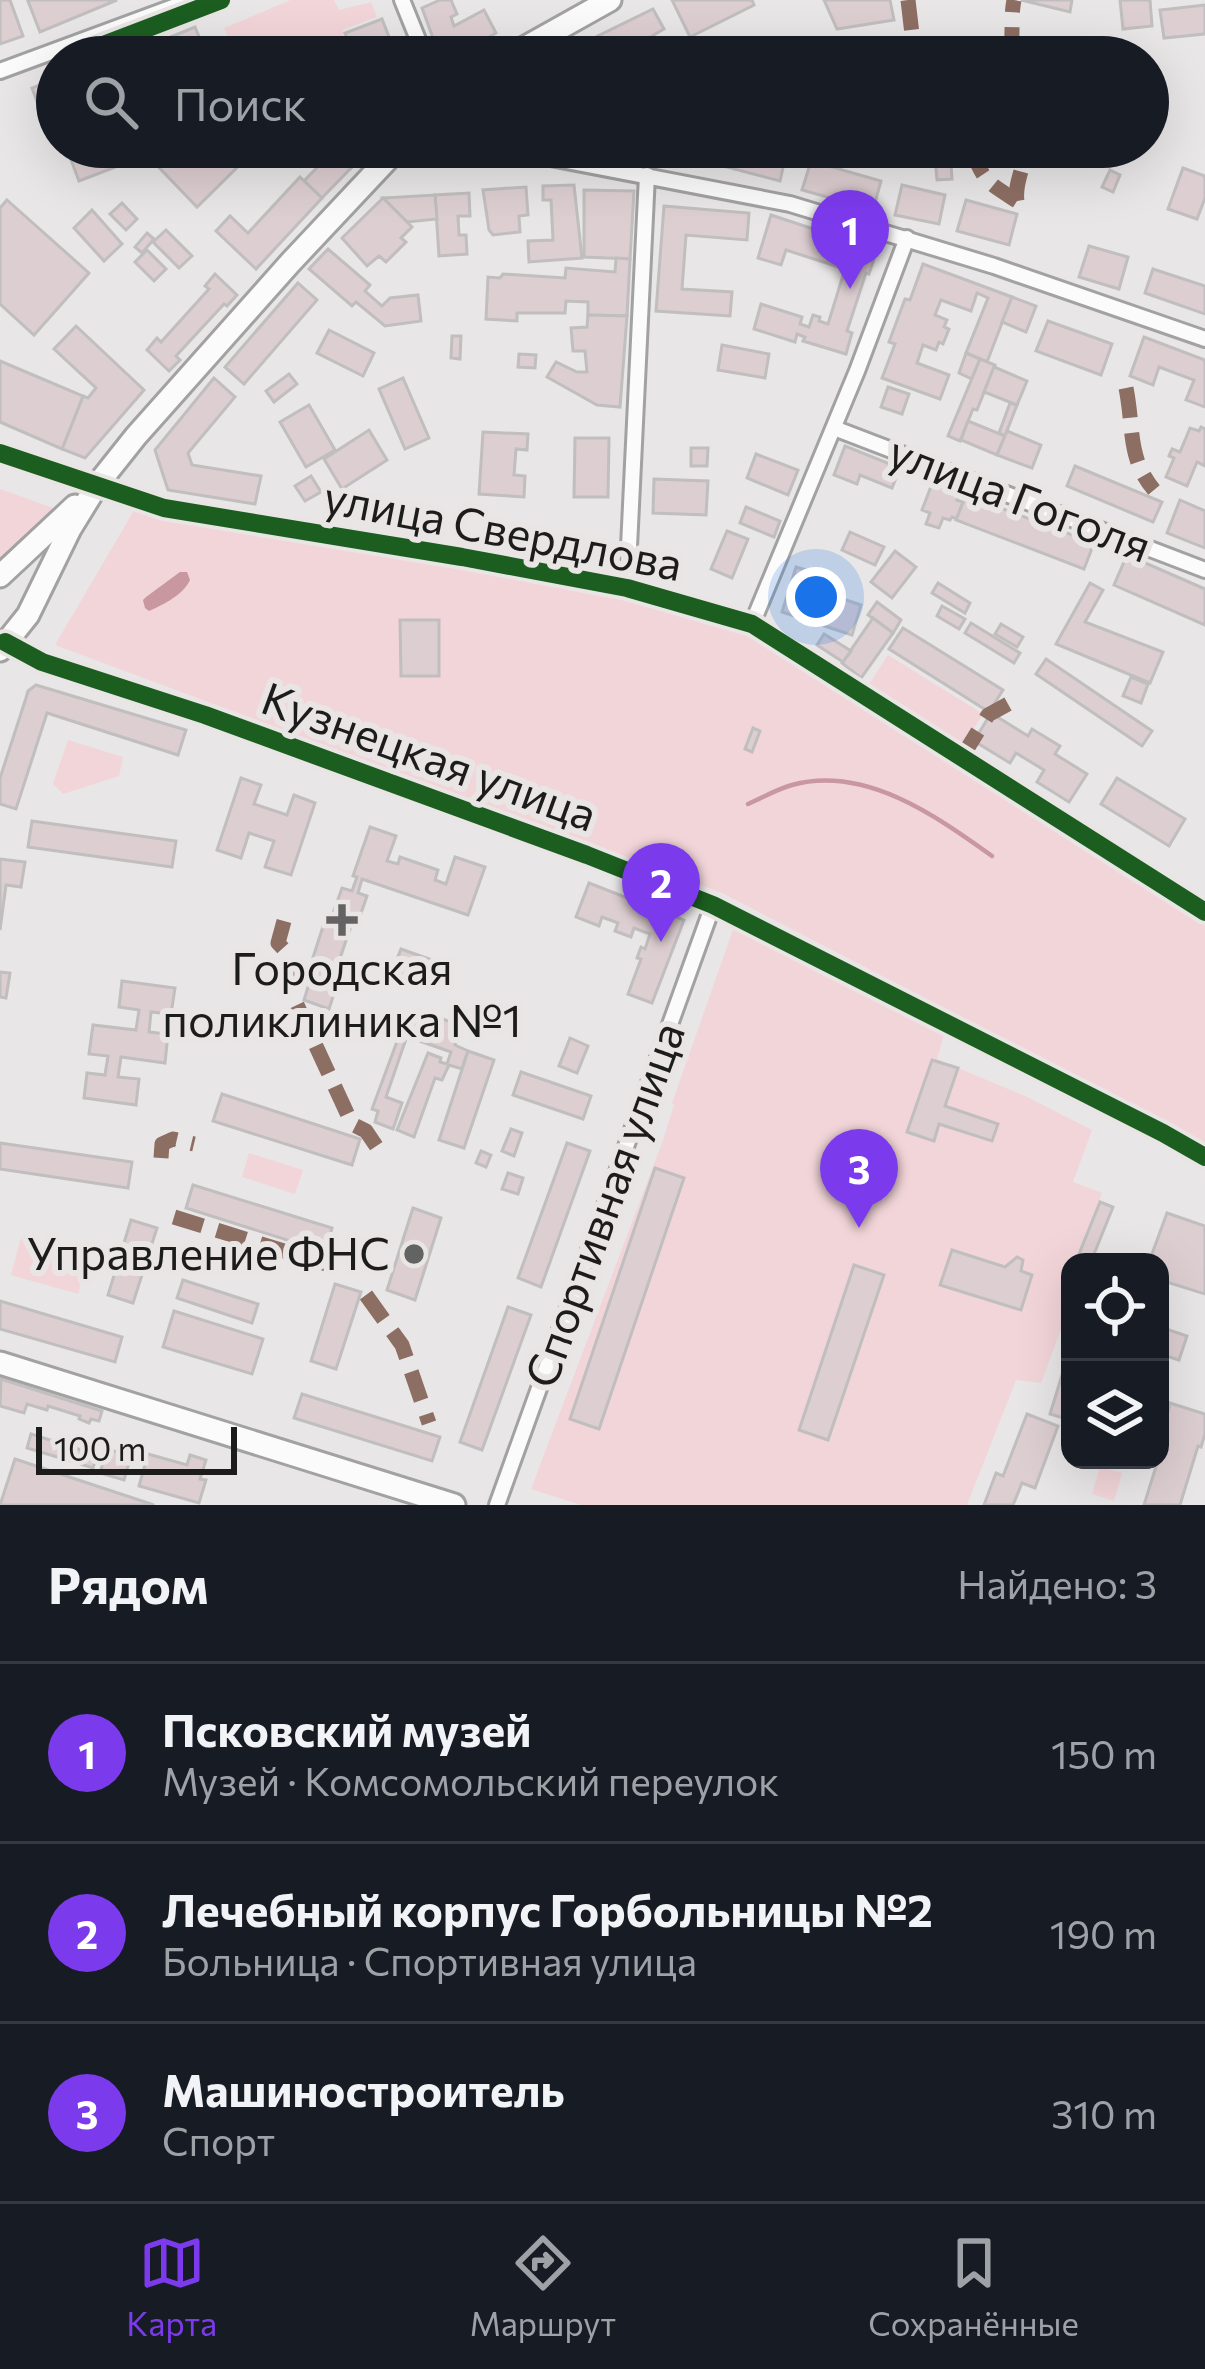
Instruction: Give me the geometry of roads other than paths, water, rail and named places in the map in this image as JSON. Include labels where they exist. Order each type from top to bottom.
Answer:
[{"type":"main road","points":[[546,36],[610,0]]},
{"type":"main road","points":[[3,646],[28,615],[98,485],[136,436],[379,168]]},
{"type":"main road","points":[[0,576],[98,485]]},
{"type":"main road","points":[[0,1363],[454,1505]]},
{"type":"street","points":[[95,36],[192,0]]},
{"type":"street","points":[[402,0],[417,36]]},
{"type":"street","points":[[0,71],[36,58]]},
{"type":"street","points":[[604,168],[790,204],[907,238],[1205,339]]},
{"type":"street","points":[[627,588],[647,175]]},
{"type":"street","points":[[752,624],[907,238]]},
{"type":"street","name":"улица Гоголя","points":[[834,428],[1205,570]]},
{"type":"street","name":"улица Свердлова","points":[[0,453],[164,508],[627,588],[752,624],[1205,911]]},
{"type":"street","name":"Кузнецкая улица","points":[[3,646],[205,715],[713,905],[1205,1157]]},
{"type":"street","name":"Спортивная улица","points":[[496,1505],[713,905]]},
{"type":"waterway","points":[[748,804],[792,785],[846,782],[898,798],[992,856]]},
{"type":"place","name":"Псковский музей","points":[[850,289]]},
{"type":"place","name":"Городская поликлиника №1","points":[[342,920]]},
{"type":"place","name":"Лечебный корпус Горбольницы №2","points":[[661,942]]},
{"type":"place","name":"Машиностроитель","points":[[859,1228]]},
{"type":"place","name":"Управление ФНС","points":[[414,1254]]}]
